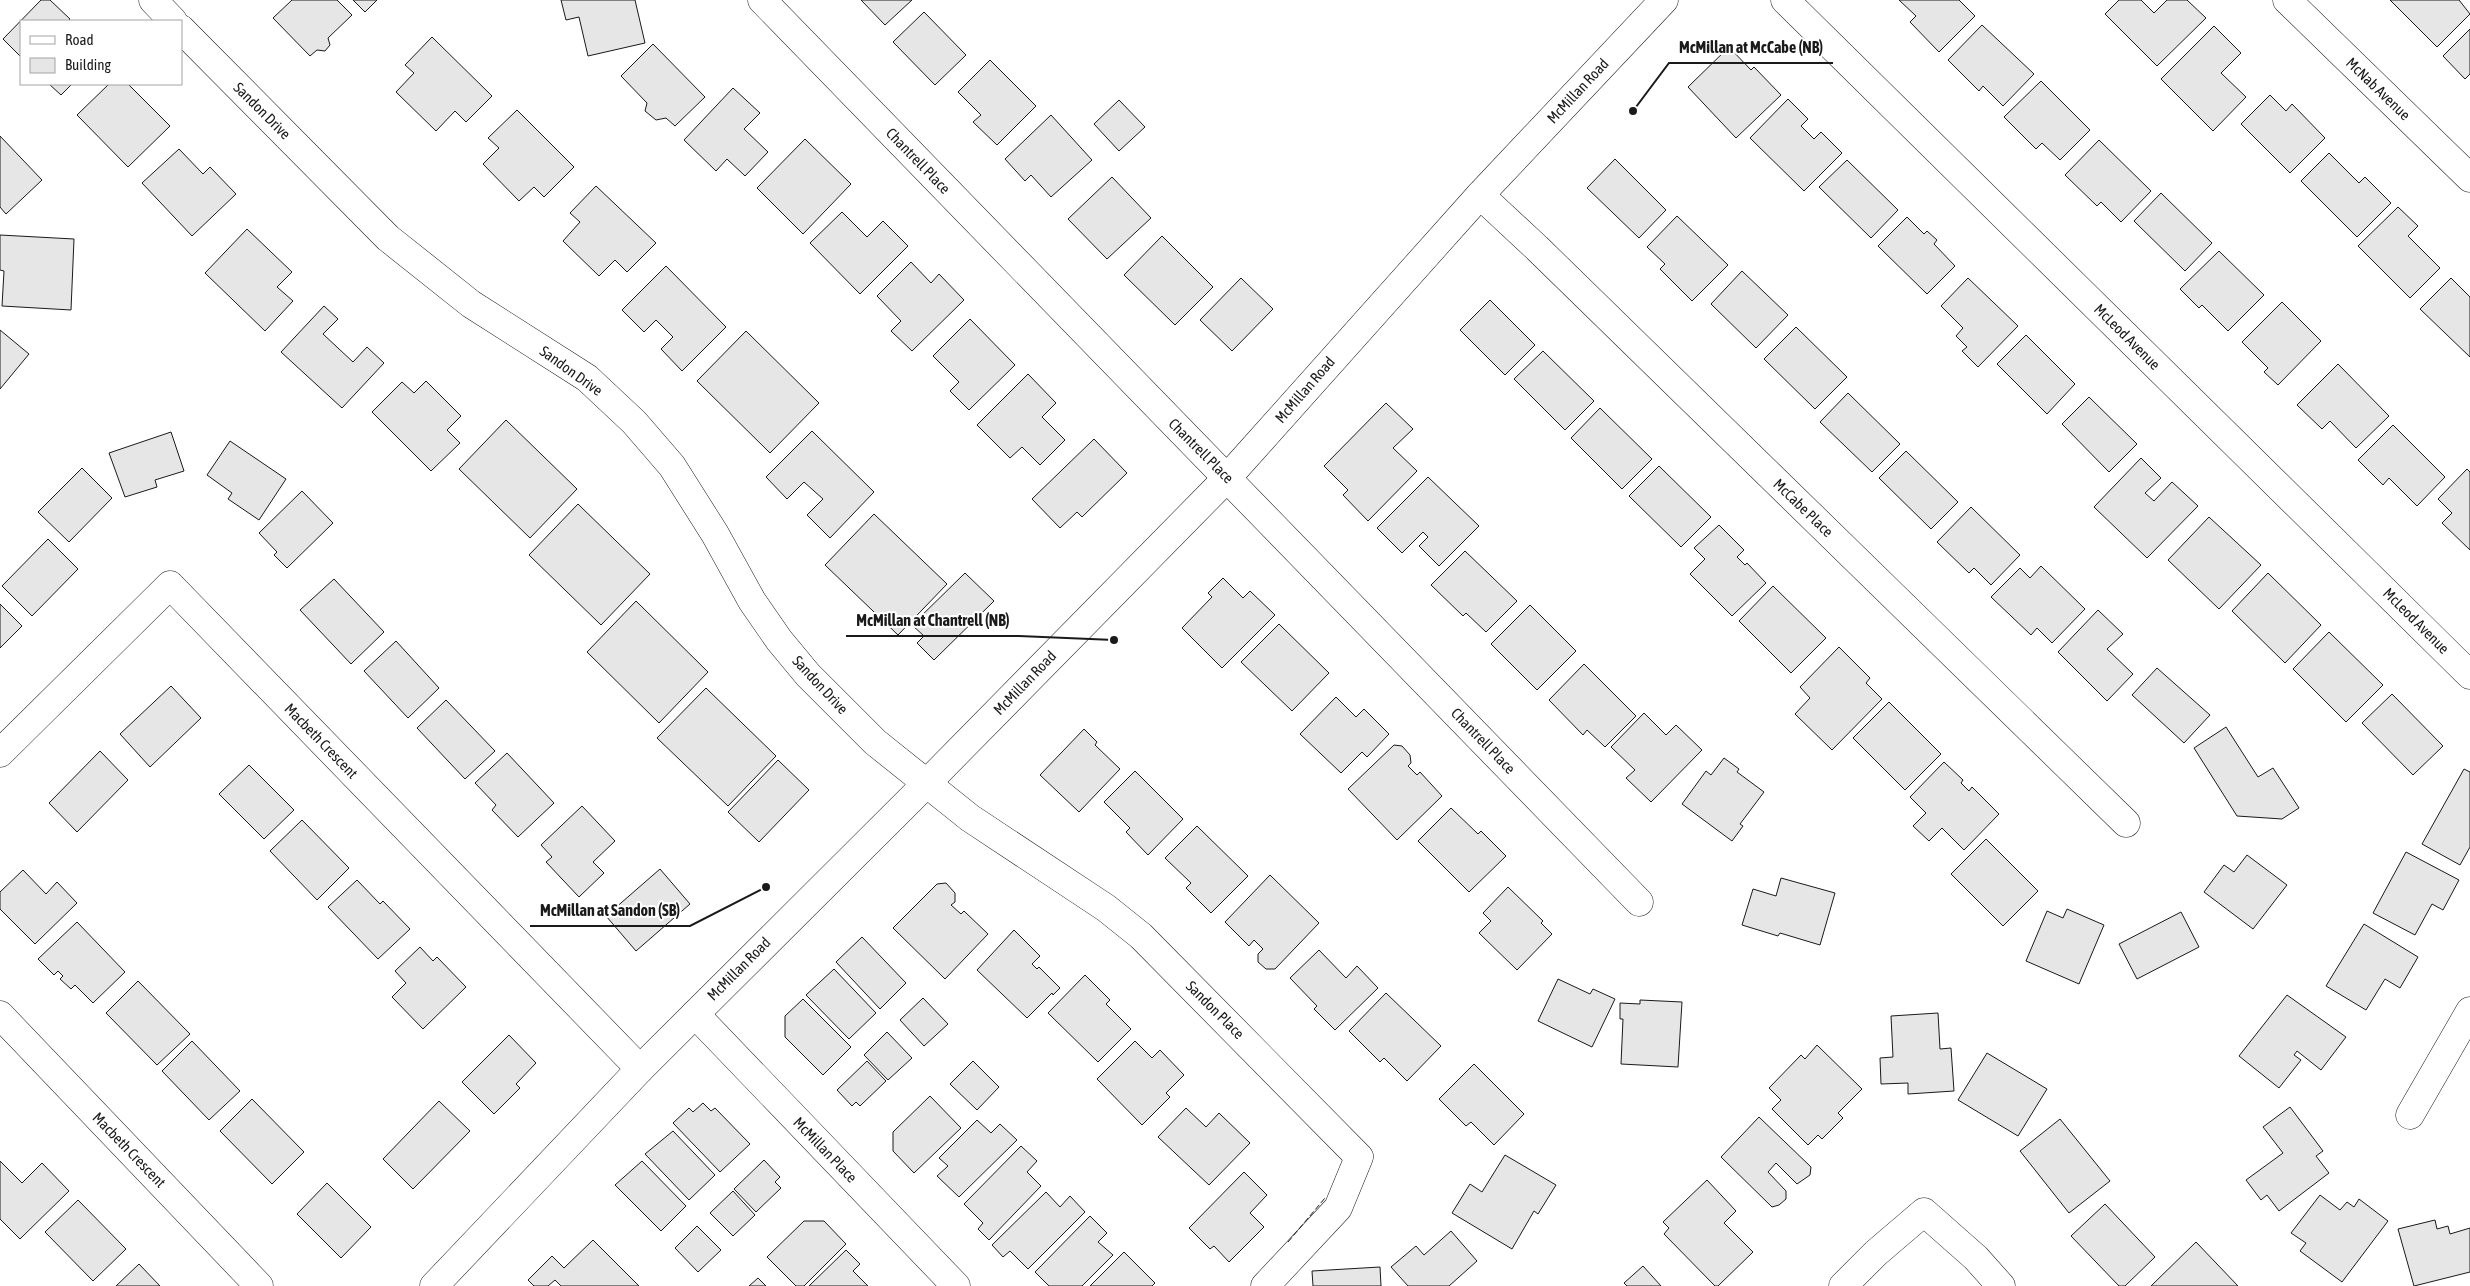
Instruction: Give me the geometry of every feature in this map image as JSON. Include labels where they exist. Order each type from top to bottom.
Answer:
[{"type":"street","name":"Chantrell Place","points":[[762,0],[1639,902]]},
{"type":"street","name":"McMillan Road","points":[[434,1286],[640,1069],[926,784],[1227,478],[1480,195],[1664,0]]},
{"type":"street","name":"McLeod Avenue","points":[[1785,0],[2470,675]]},
{"type":"street","name":"McNab Avenue","points":[[2287,0],[2470,178]]},
{"type":"street","name":"Sandon Drive","points":[[182,25],[388,238],[471,304],[587,378],[634,422],[672,466],[715,534],[752,601],[779,640],[808,675],[874,742],[926,784]]},
{"type":"street","name":"McCabe Place","points":[[1480,195],[1544,255],[2126,823]]},
{"type":"street","name":"Macbeth Crescent","points":[[0,753],[170,584],[640,1069]]},
{"type":"street","name":"Sandon Place","points":[[926,784],[970,818],[1106,908],[1141,936],[1359,1157],[1338,1208],[1265,1286]]},
{"type":"street","points":[[2410,1115],[2470,1011]]},
{"type":"street","name":"McMillan Place","points":[[694,1014],[956,1286]]},
{"type":"street","name":"Macbeth Crescent","points":[[0,1015],[259,1286]]},
{"type":"street","points":[[1843,1286],[1876,1253],[1924,1212],[1976,1258],[2001,1286]]},
{"type":"building","points":[[41,0],[50,0],[70,19],[69,20],[22,20]]},
{"type":"building","points":[[292,0],[337,0],[352,15],[328,38],[330,45],[325,51],[317,50],[310,56],[273,18]]},
{"type":"building","points":[[353,0],[377,0],[365,12]]},
{"type":"building","points":[[561,0],[635,0],[645,43],[588,56],[579,17],[566,20]]},
{"type":"building","points":[[861,0],[912,0],[885,25]]},
{"type":"building","points":[[1899,0],[1959,0],[1975,16],[1939,52],[1910,22],[1916,16]]},
{"type":"building","points":[[2119,0],[2141,0],[2154,13],[2167,0],[2187,0],[2206,18],[2157,66],[2105,14]]},
{"type":"building","points":[[2390,0],[2459,0],[2470,14],[2437,47]]},
{"type":"building","points":[[924,12],[966,55],[935,85],[893,42]]},
{"type":"building","points":[[20,22],[20,56],[3,39]]},
{"type":"building","points":[[1982,25],[2034,74],[2003,106],[1983,86],[1979,91],[1948,60]]},
{"type":"building","points":[[2214,26],[2241,53],[2221,73],[2246,97],[2213,131],[2161,79]]},
{"type":"building","points":[[2470,29],[2470,74],[2465,79],[2443,56]]},
{"type":"building","points":[[432,37],[492,96],[466,122],[455,111],[436,131],[396,92],[414,73],[405,65]]},
{"type":"building","points":[[653,44],[705,97],[675,126],[666,118],[656,120],[645,111],[647,103],[621,76]]},
{"type":"building","points":[[1729,47],[1751,70],[1754,67],[1781,95],[1736,138],[1688,87]]},
{"type":"building","points":[[990,60],[1036,106],[997,145],[973,122],[981,115],[958,92]]},
{"type":"building","points":[[2041,81],[2090,130],[2060,160],[2042,143],[2036,149],[2004,117]]},
{"type":"building","points":[[50,85],[71,85],[61,95]]},
{"type":"building","points":[[108,85],[129,85],[170,126],[128,167],[77,115]]},
{"type":"building","points":[[733,88],[760,113],[744,129],[768,152],[745,176],[727,159],[716,171],[684,140]]},
{"type":"building","points":[[2270,95],[2286,111],[2292,104],[2325,138],[2290,173],[2241,124]]},
{"type":"building","points":[[1788,99],[1808,119],[1801,126],[1814,139],[1821,132],[1842,153],[1804,191],[1750,138]]},
{"type":"building","points":[[1119,100],[1145,127],[1119,151],[1094,124]]},
{"type":"building","points":[[517,110],[574,167],[544,197],[534,187],[519,201],[483,164],[499,148],[488,138]]},
{"type":"building","points":[[1051,115],[1092,160],[1051,197],[1031,175],[1025,181],[1005,159]]},
{"type":"building","points":[[0,136],[42,180],[6,214],[0,207]]},
{"type":"building","points":[[805,139],[851,184],[803,234],[757,188]]},
{"type":"building","points":[[2099,140],[2151,191],[2121,222],[2101,202],[2097,206],[2065,175]]},
{"type":"building","points":[[179,149],[203,174],[210,167],[236,194],[192,236],[142,183]]},
{"type":"building","points":[[2329,153],[2359,183],[2365,177],[2391,203],[2357,237],[2301,181]]},
{"type":"building","points":[[1615,159],[1666,210],[1639,238],[1587,188]]},
{"type":"building","points":[[1847,160],[1898,210],[1871,238],[1819,187]]},
{"type":"building","points":[[1112,177],[1151,218],[1107,259],[1068,219]]},
{"type":"building","points":[[596,186],[656,243],[627,272],[615,260],[599,276],[563,241],[580,222],[570,213]]},
{"type":"building","points":[[2161,193],[2212,243],[2185,271],[2134,221]]},
{"type":"building","points":[[2398,207],[2418,226],[2408,236],[2440,268],[2410,298],[2358,246]]},
{"type":"building","points":[[842,212],[867,237],[883,221],[908,246],[860,294],[810,243]]},
{"type":"building","points":[[1677,216],[1728,265],[1692,301],[1660,269],[1665,264],[1647,247]]},
{"type":"building","points":[[1907,217],[1924,234],[1927,231],[1937,240],[1934,244],[1955,266],[1927,294],[1878,246]]},
{"type":"building","points":[[247,229],[292,272],[277,287],[293,301],[265,331],[205,273]]},
{"type":"building","points":[[0,235],[74,239],[71,310],[2,306],[4,271],[0,270]]},
{"type":"building","points":[[1162,236],[1213,287],[1175,325],[1124,275]]},
{"type":"building","points":[[2219,251],[2264,295],[2228,331],[2202,305],[2199,308],[2180,289]]},
{"type":"building","points":[[911,262],[931,283],[939,274],[964,300],[912,351],[891,331],[901,321],[877,296]]},
{"type":"building","points":[[666,266],[726,327],[682,371],[661,349],[673,337],[656,320],[644,332],[622,310]]},
{"type":"building","points":[[1742,271],[1788,315],[1756,348],[1711,304]]},
{"type":"building","points":[[1241,278],[1273,309],[1232,351],[1200,320]]},
{"type":"building","points":[[1968,278],[2018,326],[1978,367],[1962,351],[1967,347],[1956,336],[1963,328],[1941,306]]},
{"type":"building","points":[[2451,278],[2470,297],[2470,357],[2420,309]]},
{"type":"building","points":[[1490,300],[1535,345],[1505,375],[1460,330]]},
{"type":"building","points":[[2282,302],[2321,341],[2278,385],[2264,372],[2268,368],[2242,342]]},
{"type":"building","points":[[324,306],[338,319],[323,334],[353,362],[367,347],[384,363],[342,408],[281,352]]},
{"type":"building","points":[[970,319],[1015,365],[969,410],[950,391],[959,382],[933,356]]},
{"type":"building","points":[[1796,327],[1847,377],[1815,409],[1764,359]]},
{"type":"building","points":[[0,330],[29,354],[0,389]]},
{"type":"building","points":[[746,331],[819,403],[770,453],[697,381]]},
{"type":"building","points":[[2026,335],[2075,384],[2047,414],[1997,364]]},
{"type":"building","points":[[1543,351],[1594,401],[1565,430],[1514,379]]},
{"type":"building","points":[[2338,364],[2389,416],[2356,448],[2330,421],[2322,429],[2297,405]]},
{"type":"building","points":[[1028,374],[1056,403],[1042,417],[1065,440],[1040,465],[1022,447],[1010,458],[977,425]]},
{"type":"building","points":[[426,381],[461,416],[447,430],[460,443],[431,471],[372,412],[402,382],[414,393]]},
{"type":"building","points":[[1848,393],[1900,444],[1872,472],[1820,422]]},
{"type":"building","points":[[2089,397],[2137,444],[2109,472],[2062,424]]},
{"type":"building","points":[[1386,403],[1413,429],[1393,448],[1417,471],[1368,521],[1343,495],[1348,490],[1324,466]]},
{"type":"building","points":[[1600,408],[1652,459],[1622,489],[1571,438]]},
{"type":"building","points":[[506,420],[577,489],[530,538],[459,469]]},
{"type":"building","points":[[2393,425],[2445,477],[2417,506],[2389,478],[2383,485],[2358,460]]},
{"type":"building","points":[[812,431],[874,492],[830,538],[807,515],[823,499],[804,482],[787,499],[766,477]]},
{"type":"building","points":[[171,432],[184,471],[155,480],[157,487],[125,497],[109,453]]},
{"type":"building","points":[[1094,439],[1127,473],[1082,517],[1077,512],[1060,528],[1032,499]]},
{"type":"building","points":[[230,441],[286,479],[259,520],[228,499],[232,493],[207,475]]},
{"type":"building","points":[[1906,451],[1958,502],[1931,529],[1879,478]]},
{"type":"building","points":[[2141,458],[2161,478],[2145,493],[2154,501],[2172,482],[2198,506],[2147,558],[2094,507]]},
{"type":"building","points":[[1659,466],[1711,517],[1681,547],[1629,496]]},
{"type":"building","points":[[82,468],[112,498],[69,542],[38,512]]},
{"type":"building","points":[[2467,469],[2470,472],[2470,550],[2442,523],[2452,513],[2438,499]]},
{"type":"building","points":[[1428,477],[1479,526],[1439,566],[1419,546],[1428,537],[1423,532],[1402,553],[1377,528]]},
{"type":"building","points":[[302,491],[333,523],[287,568],[274,555],[277,552],[259,533]]},
{"type":"building","points":[[578,504],[650,574],[601,625],[529,555]]},
{"type":"building","points":[[1971,507],[2020,555],[1991,585],[1974,568],[1969,573],[1937,542]]},
{"type":"building","points":[[874,514],[947,584],[898,635],[825,565]]},
{"type":"building","points":[[2209,517],[2261,565],[2219,609],[2168,560]]},
{"type":"building","points":[[1719,525],[1744,550],[1737,557],[1745,565],[1747,563],[1766,583],[1732,616],[1690,574],[1705,559],[1694,548]]},
{"type":"building","points":[[48,539],[78,569],[32,616],[2,586]]},
{"type":"building","points":[[1465,551],[1517,601],[1486,632],[1466,613],[1463,616],[1431,585]]},
{"type":"building","points":[[2041,566],[2085,609],[2052,643],[2037,628],[2031,635],[1991,597],[2020,568],[2030,578]]},
{"type":"building","points":[[965,573],[994,601],[934,660],[917,643],[924,636],[912,625]]},
{"type":"building","points":[[2268,573],[2321,625],[2285,663],[2232,611]]},
{"type":"building","points":[[1223,578],[1243,598],[1250,591],[1275,615],[1222,668],[1182,628],[1212,597],[1208,593]]},
{"type":"building","points":[[334,579],[384,632],[351,664],[300,610]]},
{"type":"building","points":[[1773,586],[1826,638],[1791,673],[1739,621]]},
{"type":"building","points":[[636,601],[708,672],[659,723],[587,652]]},
{"type":"building","points":[[0,604],[22,626],[0,648]]},
{"type":"building","points":[[1530,605],[1576,651],[1537,690],[1491,644]]},
{"type":"building","points":[[2098,610],[2123,634],[2107,649],[2133,674],[2107,701],[2058,652]]},
{"type":"building","points":[[1279,624],[1329,673],[1292,711],[1241,662]]},
{"type":"building","points":[[2329,632],[2383,685],[2346,722],[2293,669]]},
{"type":"building","points":[[396,641],[439,688],[408,718],[364,671]]},
{"type":"building","points":[[1839,647],[1870,678],[1866,683],[1882,699],[1832,750],[1795,714],[1810,698],[1800,687]]},
{"type":"building","points":[[1584,664],[1636,716],[1605,747],[1587,730],[1583,735],[1549,700]]},
{"type":"building","points":[[2157,668],[2210,715],[2184,743],[2132,695]]},
{"type":"building","points":[[171,686],[201,718],[150,767],[120,734]]},
{"type":"building","points":[[706,688],[776,756],[728,806],[657,738]]},
{"type":"building","points":[[2392,694],[2443,746],[2413,775],[2362,723]]},
{"type":"building","points":[[1336,697],[1356,717],[1364,709],[1389,734],[1367,757],[1362,752],[1341,773],[1300,734]]},
{"type":"building","points":[[446,700],[495,751],[465,779],[417,728]]},
{"type":"building","points":[[1889,702],[1941,754],[1905,790],[1853,738]]},
{"type":"building","points":[[1644,713],[1666,735],[1676,725],[1702,750],[1651,802],[1626,778],[1635,770],[1611,747]]},
{"type":"building","points":[[2226,727],[2258,777],[2273,768],[2299,808],[2282,819],[2237,816],[2194,748]]},
{"type":"building","points":[[1084,729],[1097,742],[1095,745],[1120,769],[1079,812],[1040,775]]},
{"type":"building","points":[[1394,745],[1402,746],[1410,755],[1411,763],[1408,766],[1417,775],[1420,772],[1442,796],[1397,840],[1348,789]]},
{"type":"building","points":[[100,751],[128,780],[77,832],[49,803]]},
{"type":"building","points":[[507,753],[554,803],[518,837],[492,810],[496,805],[475,783]]},
{"type":"building","points":[[1724,758],[1739,769],[1737,772],[1764,792],[1740,824],[1743,826],[1732,841],[1682,804],[1706,771],[1711,775]]},
{"type":"building","points":[[778,760],[809,790],[759,842],[728,812]]},
{"type":"building","points":[[1944,762],[1963,780],[1961,783],[1969,791],[1972,787],[1999,814],[1964,850],[1942,828],[1929,841],[1913,826],[1926,813],[1910,797]]},
{"type":"building","points":[[249,765],[294,810],[264,839],[219,794]]},
{"type":"building","points":[[2464,769],[2470,772],[2470,847],[2460,865],[2422,844]]},
{"type":"building","points":[[1135,771],[1183,819],[1148,855],[1126,832],[1130,828],[1104,802]]},
{"type":"building","points":[[582,806],[615,841],[593,862],[604,873],[579,897],[546,862],[552,857],[541,845]]},
{"type":"building","points":[[1451,808],[1478,834],[1481,831],[1506,856],[1469,892],[1418,841]]},
{"type":"building","points":[[302,820],[349,868],[317,900],[270,851]]},
{"type":"building","points":[[1197,826],[1248,876],[1211,913],[1186,888],[1191,883],[1165,858]]},
{"type":"building","points":[[1986,839],[2038,891],[2003,926],[1951,874]]},
{"type":"building","points":[[2406,852],[2459,880],[2443,910],[2432,904],[2415,935],[2373,913]]},
{"type":"building","points":[[2247,855],[2287,885],[2253,929],[2204,892],[2224,865],[2234,872]]},
{"type":"building","points":[[660,869],[690,904],[636,951],[606,916]]},
{"type":"building","points":[[23,870],[46,894],[57,882],[77,903],[35,944],[0,909],[0,892]]},
{"type":"building","points":[[1270,875],[1319,923],[1275,969],[1266,969],[1258,962],[1258,954],[1263,949],[1254,940],[1249,946],[1225,922]]},
{"type":"building","points":[[1781,878],[1835,893],[1820,945],[1780,933],[1778,936],[1742,925],[1753,889],[1776,896]]},
{"type":"building","points":[[357,880],[380,904],[383,901],[410,929],[378,959],[328,907]]},
{"type":"building","points":[[946,883],[955,893],[955,902],[951,905],[961,914],[964,911],[988,934],[945,979],[893,928],[937,884]]},
{"type":"building","points":[[1508,887],[1543,921],[1541,923],[1552,934],[1517,970],[1479,933],[1491,921],[1483,913]]},
{"type":"building","points":[[2067,909],[2104,925],[2079,984],[2026,961],[2047,911],[2063,918]]},
{"type":"building","points":[[2181,912],[2199,947],[2137,979],[2119,944]]},
{"type":"building","points":[[77,922],[125,972],[93,1003],[75,985],[71,989],[60,979],[63,976],[58,971],[54,975],[38,959]]},
{"type":"building","points":[[2364,924],[2418,957],[2400,988],[2385,979],[2366,1010],[2326,986]]},
{"type":"building","points":[[1014,930],[1040,956],[1032,964],[1037,969],[1039,967],[1060,988],[1053,995],[1052,993],[1027,1018],[977,970]]},
{"type":"building","points":[[862,937],[906,983],[880,1009],[836,962]]},
{"type":"building","points":[[420,947],[433,961],[437,957],[466,987],[423,1029],[392,997],[406,983],[395,971]]},
{"type":"building","points":[[1319,950],[1346,978],[1357,966],[1378,988],[1335,1030],[1314,1009],[1317,1006],[1290,978]]},
{"type":"building","points":[[834,969],[876,1013],[849,1039],[806,995]]},
{"type":"building","points":[[1085,975],[1110,1000],[1106,1004],[1131,1029],[1098,1062],[1048,1013]]},
{"type":"building","points":[[1558,979],[1590,994],[1593,989],[1615,999],[1592,1047],[1538,1021]]},
{"type":"building","points":[[138,981],[190,1034],[157,1065],[106,1013]]},
{"type":"building","points":[[1386,993],[1441,1046],[1407,1081],[1384,1058],[1380,1062],[1349,1031]]},
{"type":"building","points":[[2287,995],[2346,1037],[2321,1070],[2297,1051],[2294,1055],[2301,1060],[2279,1088],[2239,1056]]},
{"type":"building","points":[[923,998],[948,1024],[924,1046],[900,1020]]},
{"type":"building","points":[[803,999],[851,1047],[823,1075],[785,1037],[785,1016]]},
{"type":"building","points":[[1640,1000],[1682,1002],[1678,1067],[1621,1064],[1623,1019],[1620,1019],[1620,1003],[1640,1004]]},
{"type":"building","points":[[1938,1013],[1940,1049],[1951,1048],[1954,1091],[1908,1094],[1908,1083],[1881,1084],[1880,1058],[1893,1057],[1891,1016]]},
{"type":"building","points":[[887,1032],[912,1058],[888,1080],[864,1055]]},
{"type":"building","points":[[509,1035],[536,1063],[516,1084],[520,1088],[494,1114],[462,1082]]},
{"type":"building","points":[[192,1041],[240,1091],[209,1120],[162,1071]]},
{"type":"building","points":[[1135,1041],[1152,1058],[1160,1050],[1184,1075],[1166,1093],[1170,1097],[1142,1125],[1097,1079]]},
{"type":"building","points":[[1817,1045],[1862,1089],[1838,1113],[1843,1118],[1822,1139],[1818,1135],[1808,1145],[1772,1109],[1781,1100],[1769,1088],[1801,1055],[1805,1059]]},
{"type":"building","points":[[1987,1053],[2047,1089],[2018,1136],[1958,1100]]},
{"type":"building","points":[[867,1061],[886,1081],[860,1106],[856,1102],[852,1106],[837,1090]]},
{"type":"building","points":[[973,1061],[999,1087],[977,1110],[950,1084]]},
{"type":"building","points":[[1474,1064],[1524,1114],[1494,1145],[1471,1122],[1466,1126],[1439,1099]]},
{"type":"building","points":[[930,1096],[961,1128],[914,1173],[893,1151],[893,1132]]},
{"type":"building","points":[[252,1099],[304,1152],[272,1184],[220,1131]]},
{"type":"building","points":[[439,1101],[470,1131],[413,1189],[383,1159]]},
{"type":"building","points":[[703,1103],[711,1111],[715,1108],[750,1144],[720,1172],[673,1123],[689,1108],[693,1112]]},
{"type":"building","points":[[2290,1107],[2323,1151],[2316,1156],[2329,1173],[2279,1211],[2267,1195],[2261,1200],[2246,1180],[2283,1153],[2263,1127]]},
{"type":"building","points":[[1186,1108],[1206,1127],[1219,1113],[1250,1143],[1209,1185],[1158,1137]]},
{"type":"building","points":[[1759,1117],[1811,1167],[1810,1175],[1797,1184],[1776,1163],[1768,1172],[1786,1191],[1786,1199],[1779,1205],[1772,1207],[1721,1157]]},
{"type":"building","points":[[2060,1119],[2110,1181],[2069,1213],[2020,1151]]},
{"type":"building","points":[[977,1120],[991,1133],[1000,1124],[1017,1140],[959,1197],[937,1176],[948,1166],[939,1158]]},
{"type":"building","points":[[673,1131],[715,1175],[689,1200],[645,1154]]},
{"type":"building","points":[[1021,1146],[1037,1161],[1027,1172],[1041,1186],[989,1240],[978,1229],[983,1223],[964,1204]]},
{"type":"building","points":[[1505,1155],[1556,1185],[1538,1214],[1534,1211],[1512,1249],[1452,1213],[1470,1184],[1482,1192]]},
{"type":"building","points":[[764,1160],[780,1177],[775,1182],[781,1188],[756,1212],[734,1189]]},
{"type":"building","points":[[0,1161],[22,1183],[42,1163],[69,1191],[20,1239],[0,1219]]},
{"type":"building","points":[[642,1161],[686,1206],[661,1231],[615,1185]]},
{"type":"building","points":[[1244,1172],[1267,1195],[1250,1213],[1264,1227],[1229,1262],[1214,1246],[1210,1249],[1189,1228]]},
{"type":"building","points":[[1707,1180],[1736,1211],[1724,1223],[1753,1252],[1718,1286],[1715,1286],[1664,1234],[1669,1228],[1663,1222]]},
{"type":"building","points":[[327,1183],[371,1227],[341,1258],[297,1214]]},
{"type":"building","points":[[733,1191],[755,1215],[733,1236],[710,1213]]},
{"type":"building","points":[[1046,1192],[1060,1207],[1070,1196],[1085,1212],[1028,1269],[1010,1251],[1003,1257],[992,1245]]},
{"type":"building","points":[[2320,1195],[2340,1210],[2347,1202],[2354,1207],[2359,1199],[2388,1221],[2342,1282],[2300,1251],[2306,1243],[2291,1233]]},
{"type":"building","points":[[78,1200],[126,1249],[93,1281],[45,1232]]},
{"type":"building","points":[[2105,1204],[2155,1257],[2125,1286],[2119,1286],[2071,1236]]},
{"type":"building","points":[[1090,1216],[1107,1233],[1098,1242],[1113,1255],[1082,1286],[1049,1286],[1035,1272]]},
{"type":"building","points":[[2435,1220],[2437,1229],[2448,1226],[2450,1234],[2470,1228],[2470,1272],[2414,1286],[2398,1229]]},
{"type":"building","points":[[804,1221],[824,1221],[846,1244],[804,1286],[796,1286],[767,1257]]},
{"type":"building","points":[[697,1226],[721,1250],[698,1272],[675,1248]]},
{"type":"building","points":[[1451,1231],[1477,1261],[1449,1286],[1408,1286],[1391,1267],[1416,1246],[1424,1255]]},
{"type":"building","points":[[593,1240],[639,1286],[561,1286],[555,1280],[548,1286],[534,1286],[528,1280],[552,1256],[564,1268]]},
{"type":"building","points":[[2196,1242],[2238,1286],[2151,1286]]},
{"type":"building","points":[[846,1250],[860,1264],[853,1271],[868,1286],[809,1286]]},
{"type":"building","points":[[1124,1252],[1155,1283],[1152,1286],[1090,1286]]},
{"type":"building","points":[[139,1264],[160,1286],[116,1286]]},
{"type":"building","points":[[1643,1266],[1661,1286],[1627,1286],[1624,1283]]},
{"type":"building","points":[[1380,1267],[1381,1286],[1313,1286],[1312,1271]]},
{"type":"building","points":[[758,1278],[766,1286],[749,1286]]},
{"type":"fence","points":[[1288,1242],[1325,1198]]},
{"type":"place","name":"McMillan at McCabe (NB)","points":[[1633,111]]},
{"type":"place","name":"McMillan at Chantrell (NB)","points":[[1114,640]]},
{"type":"place","name":"McMillan at Sandon (SB)","points":[[766,887]]}]
